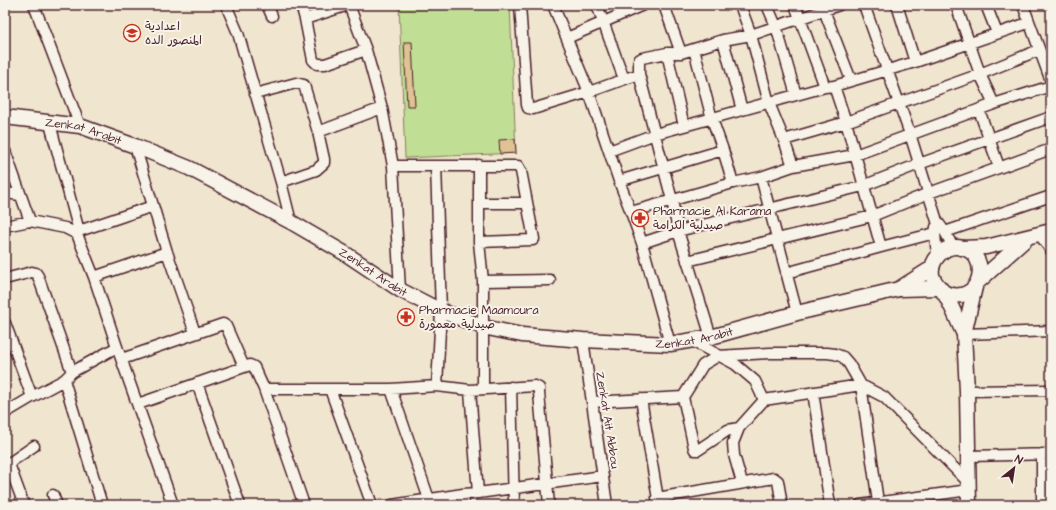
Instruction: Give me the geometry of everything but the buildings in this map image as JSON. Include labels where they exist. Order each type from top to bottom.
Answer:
[{"type":"street","points":[[34,5],[80,126]]},
{"type":"street","points":[[226,5],[238,33],[291,222]]},
{"type":"street","points":[[268,5],[272,16]]},
{"type":"street","points":[[301,5],[313,60],[317,64],[325,64],[366,50]]},
{"type":"street","points":[[305,20],[348,5],[366,50],[382,108],[393,166],[400,290]]},
{"type":"street","points":[[520,5],[528,108],[533,109],[589,92],[640,74]]},
{"type":"street","points":[[553,5],[589,92],[642,243],[670,344]]},
{"type":"street","points":[[597,5],[624,79]]},
{"type":"street","points":[[567,38],[642,5]]},
{"type":"street","points":[[664,5],[681,53]]},
{"type":"street","points":[[740,5],[751,35],[768,103],[784,140],[792,166]]},
{"type":"street","points":[[767,5],[776,26],[796,95]]},
{"type":"street","points":[[795,5],[846,122],[881,247]]},
{"type":"street","points":[[712,337],[678,231],[672,200],[640,74],[639,60],[667,53],[681,53],[723,40],[751,35],[800,18],[822,7],[839,5]]},
{"type":"street","points":[[864,5],[910,134],[940,232],[932,275],[934,282],[941,290],[964,334]]},
{"type":"street","points":[[897,5],[915,62]]},
{"type":"street","points":[[956,5],[980,74],[994,104]]},
{"type":"street","points":[[986,5],[997,33]]},
{"type":"street","points":[[1023,5],[1028,23],[1051,81]]},
{"type":"street","points":[[822,7],[851,80]]},
{"type":"street","points":[[610,151],[655,134],[915,62],[1028,23]]},
{"type":"street","points":[[723,40],[742,110]]},
{"type":"street","points":[[694,49],[712,119],[733,183]]},
{"type":"street","points":[[784,140],[846,122],[980,74],[1039,50]]},
{"type":"street","points":[[667,53],[684,126]]},
{"type":"street","points":[[255,94],[296,83],[304,85],[318,132],[324,163],[316,170],[281,182]]},
{"type":"street","points":[[631,212],[733,183],[761,177],[792,166],[855,155],[994,104],[1051,86]]},
{"type":"street","points":[[318,132],[382,108]]},
{"type":"street","points":[[979,110],[999,167]]},
{"type":"street","name":"Zenkat Arabit","points":[[5,117],[50,124],[80,126],[135,146],[188,168],[291,222],[346,254],[400,290],[441,311],[483,327],[522,335],[583,340],[670,344],[712,337],[797,313],[899,289]]},
{"type":"street","points":[[642,243],[678,231],[770,210],[864,186],[919,164],[1051,117]]},
{"type":"street","points":[[50,124],[78,233],[173,505]]},
{"type":"street","points":[[135,146],[167,252],[195,333]]},
{"type":"street","points":[[687,261],[872,216],[929,193],[1051,149]]},
{"type":"street","points":[[619,181],[723,150]]},
{"type":"street","points":[[6,157],[30,221]]},
{"type":"street","points":[[479,165],[479,242],[482,281],[484,389]]},
{"type":"street","points":[[393,166],[518,166],[521,171],[534,237],[533,240],[479,242]]},
{"type":"street","points":[[436,166],[441,311],[437,386]]},
{"type":"street","points":[[761,177],[797,313]]},
{"type":"street","points":[[5,193],[20,195]]},
{"type":"street","points":[[786,273],[940,232],[1051,196]]},
{"type":"street","points":[[479,203],[527,203]]},
{"type":"street","points":[[5,226],[30,221],[64,228],[78,233],[153,206]]},
{"type":"street","points":[[940,232],[958,247],[970,251],[980,264],[981,272],[964,334],[967,391],[969,505]]},
{"type":"street","points":[[899,289],[935,262],[944,250],[958,247],[986,247],[1040,233]]},
{"type":"street","points":[[1040,233],[1051,250]]},
{"type":"street","points":[[899,289],[941,290],[949,294],[958,295],[967,293],[1040,233]]},
{"type":"street","points":[[94,277],[167,252]]},
{"type":"street","points":[[5,279],[32,272],[38,276],[72,372]]},
{"type":"street","points":[[482,281],[550,280]]},
{"type":"street","points":[[5,323],[32,397]]},
{"type":"street","points":[[122,359],[221,324],[225,324],[244,367]]},
{"type":"street","points":[[964,334],[1051,331]]},
{"type":"street","name":"Zenkat Ait Abbou","points":[[583,340],[607,505]]},
{"type":"street","points":[[692,341],[735,364],[755,381],[764,400]]},
{"type":"street","points":[[5,413],[64,380],[72,372],[117,347]]},
{"type":"street","points":[[739,428],[728,430],[701,448],[695,450],[683,397],[703,364],[718,356],[770,353],[835,354],[843,358],[849,364],[861,385],[878,502]]},
{"type":"street","points":[[138,404],[250,365],[254,367],[264,389],[304,505]]},
{"type":"street","points":[[64,380],[102,505]]},
{"type":"street","points":[[197,383],[240,505]]},
{"type":"street","points":[[742,483],[734,455],[733,443],[739,428],[764,400],[861,385],[884,397],[968,486]]},
{"type":"street","points":[[264,389],[391,389],[437,386],[470,390],[535,386],[539,388],[549,505]]},
{"type":"street","points":[[511,387],[514,505]]},
{"type":"street","points":[[330,389],[372,505]]},
{"type":"street","points":[[391,389],[429,499]]},
{"type":"street","points":[[470,390],[478,493]]},
{"type":"street","points":[[967,391],[1051,390]]},
{"type":"street","points":[[814,392],[830,505]]},
{"type":"street","points":[[592,402],[683,397]]},
{"type":"street","points":[[641,399],[658,502],[742,483],[775,478],[778,481],[782,505]]},
{"type":"street","points":[[24,505],[7,465],[34,446]]},
{"type":"street","points":[[968,456],[1047,454],[1042,505]]},
{"type":"street","points":[[392,505],[463,494],[603,476]]},
{"type":"street","points":[[860,505],[968,486]]},
{"type":"street","points":[[463,494],[464,505]]},
{"type":"street","points":[[53,495],[57,505]]},
{"type":"green space","points":[[399,5],[510,5],[516,153],[405,158]]},
{"type":"place","name":"اعدادية المنصور الده","points":[[132,33]]},
{"type":"place","name":"Pharmacie Al Karama صيدلية الكرامة","points":[[640,218]]},
{"type":"place","name":"Pharmacie Maamoura صيدلية معمورة","points":[[406,317]]}]
